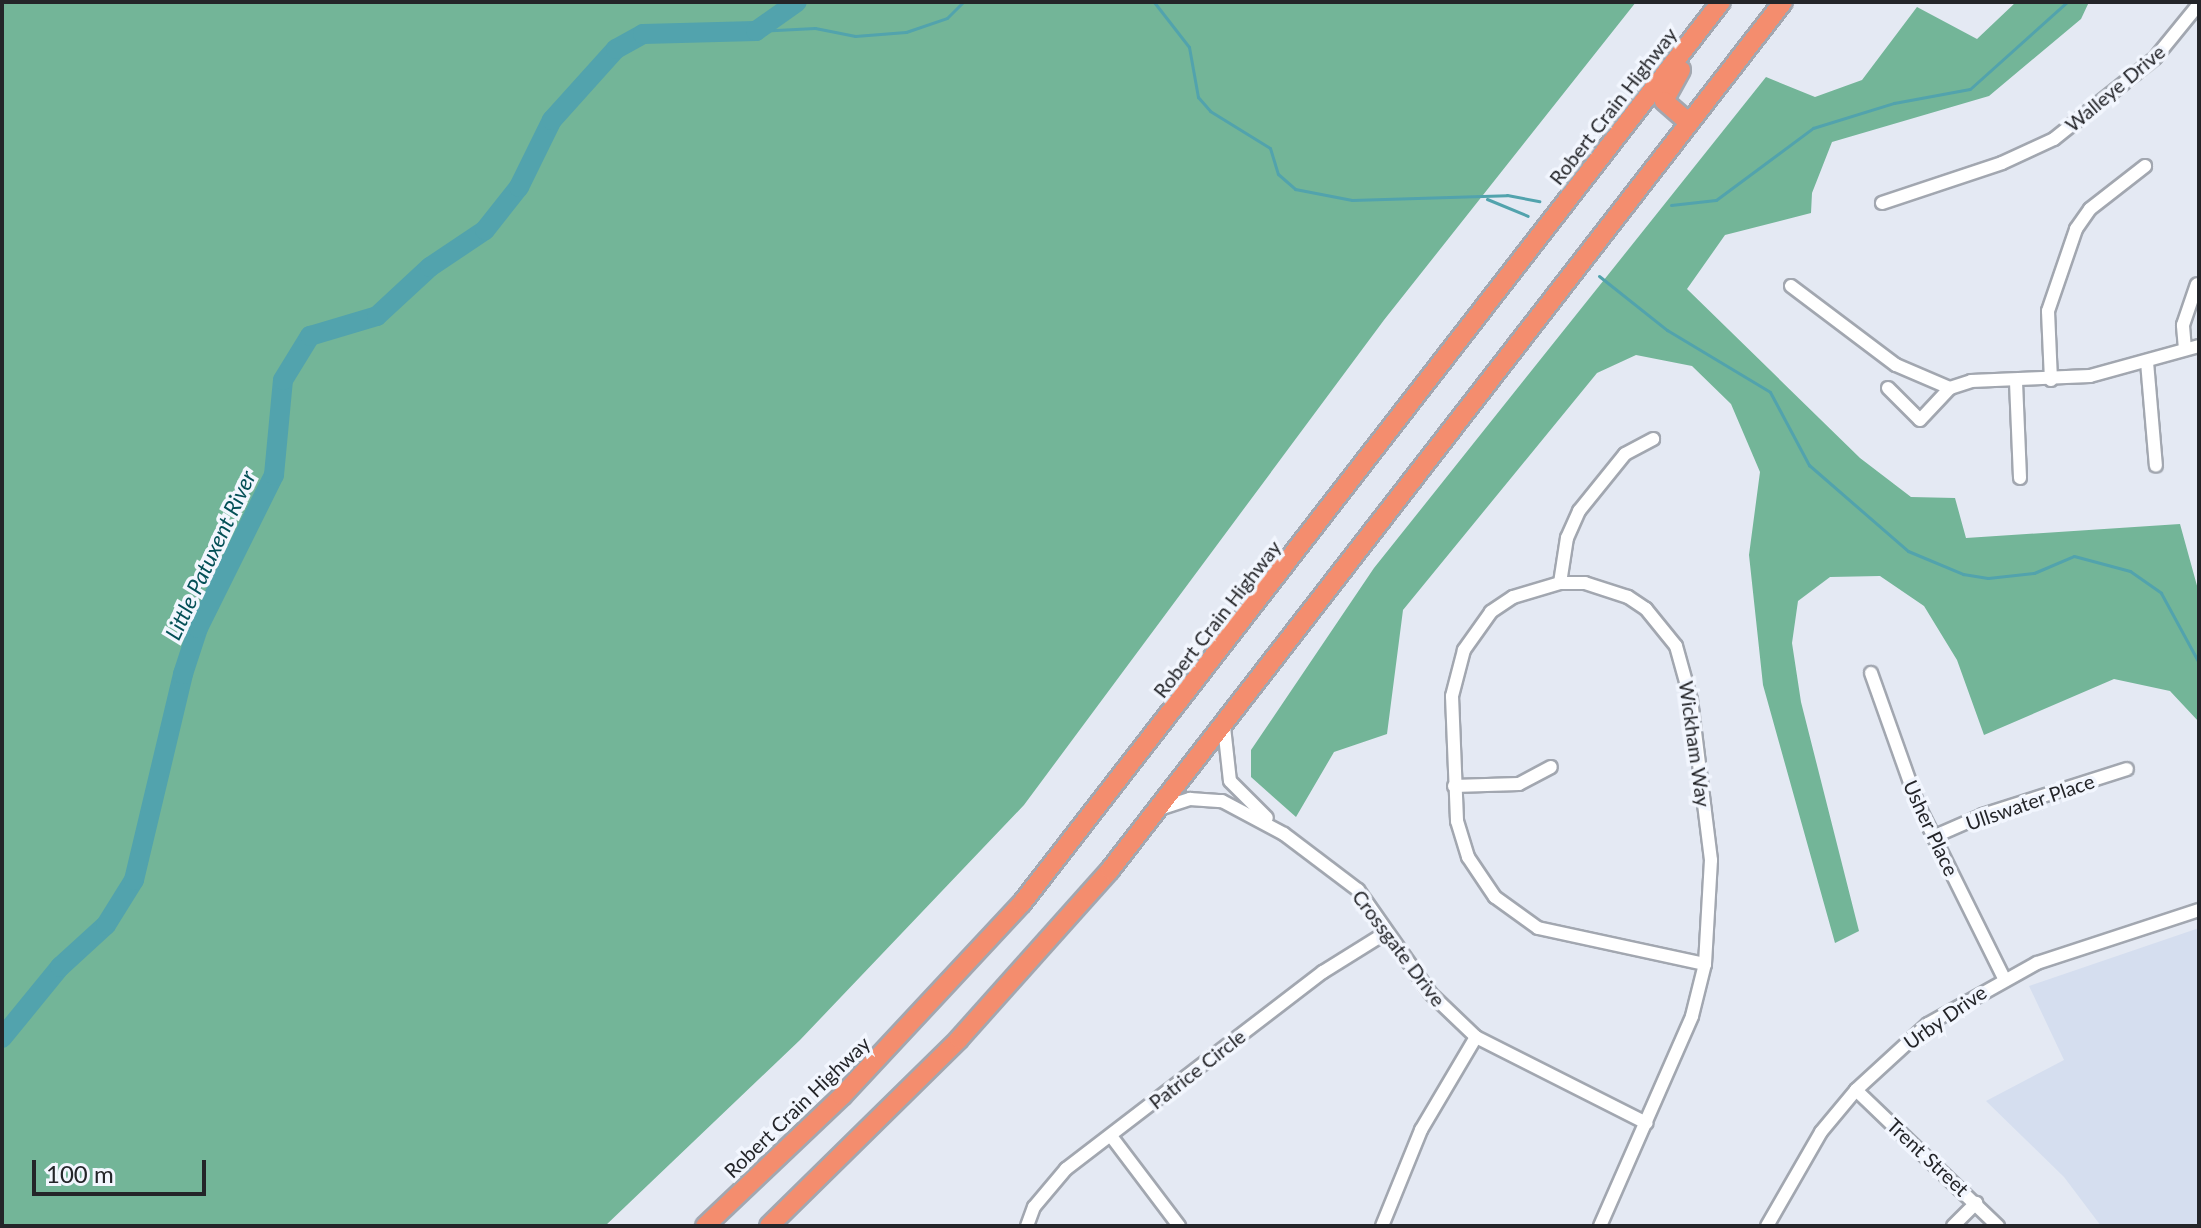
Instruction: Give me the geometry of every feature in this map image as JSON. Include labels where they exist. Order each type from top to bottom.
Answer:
[{"type":"highway","points":[[1689,123],[1666,105],[1666,96],[1722,2]]},
{"type":"highway","name":"Robert Crain Highway","points":[[705,1226],[853,1086],[1022,903],[1722,2]]},
{"type":"highway","points":[[769,1226],[1017,978],[1159,809],[1783,2]]},
{"type":"street","name":"Walleye Drive","points":[[1882,203],[2002,163],[2054,139],[2155,58],[2199,4]]},
{"type":"street","points":[[2051,380],[2048,311],[2076,229],[2090,209],[2145,166]]},
{"type":"street","points":[[2185,349],[2183,325],[2197,284]]},
{"type":"street","points":[[1791,286],[1896,365],[1950,388]]},
{"type":"street","points":[[1888,388],[1920,420],[1950,388],[1971,381],[2051,380],[2147,362],[2199,346]]},
{"type":"street","points":[[2147,362],[2156,466]]},
{"type":"street","points":[[2016,382],[2020,478]]},
{"type":"street","points":[[1560,583],[1567,538],[1579,511],[1625,454],[1653,439]]},
{"type":"street","name":"Wickham Way","points":[[1600,1226],[1692,1016],[1705,964],[1711,860],[1691,700],[1676,646],[1646,609],[1628,597],[1585,583],[1560,583],[1513,597],[1491,612],[1464,650],[1452,696],[1454,786],[1468,857],[1495,897],[1514,914],[1564,938],[1705,964]]},
{"type":"street","name":"Usher Place","points":[[1871,673],[1933,837],[2004,978]]},
{"type":"street","name":"Crossgate Drive","points":[[1224,727],[1230,781],[1284,834],[1358,890],[1430,993],[1476,1037],[1646,1123]]},
{"type":"street","points":[[1454,786],[1519,784],[1551,767]]},
{"type":"street","name":"Ullswater Place","points":[[1933,837],[1983,815],[2127,769]]},
{"type":"street","name":"Crossgate Drive","points":[[1159,809],[1190,799],[1222,801],[1284,834]]},
{"type":"street","name":"Urby Drive","points":[[1767,1226],[1821,1132],[1856,1090],[1928,1024],[2004,978],[2199,910]]},
{"type":"street","name":"Patrice Circle","points":[[1027,1226],[1049,1185],[1323,972],[1387,932]]},
{"type":"street","points":[[1382,1226],[1421,1130],[1476,1037]]},
{"type":"street","name":"Trent Street","points":[[1856,1090],[1998,1226]]},
{"type":"street","points":[[1111,1136],[1179,1226]]},
{"type":"street","points":[[1953,1226],[1976,1203]]},
{"type":"shaded area","points":[[2199,928],[2199,1226],[2101,1226],[2064,1177],[1986,1101],[2064,1060],[2029,986]]},
{"type":"green space","points":[[2,2],[1636,2],[1384,320],[1024,805],[800,1040],[605,1226],[2,1226]]},
{"type":"green space","points":[[2016,2],[2089,2],[2081,19],[1989,96],[1832,142],[1812,193],[1811,213],[1725,235],[1687,289],[1860,458],[1911,497],[1955,498],[1966,538],[2180,524],[2199,593],[2199,722],[2170,691],[2114,679],[1984,735],[1957,660],[1924,606],[1880,576],[1830,577],[1798,601],[1792,643],[1801,702],[1859,931],[1835,943],[1763,685],[1749,555],[1760,472],[1731,404],[1692,366],[1636,355],[1597,373],[1403,610],[1387,734],[1334,752],[1296,817],[1251,777],[1251,750],[1374,568],[1766,77],[1815,97],[1862,80],[1917,7],[1977,39]]},
{"type":"waterway","name":"Little Patuxent River","points":[[2,1038],[60,967],[106,925],[134,880],[183,674],[198,628],[274,475],[283,380],[310,336],[377,316],[430,267],[485,230],[519,187],[552,120],[616,49],[643,34],[756,31],[797,2]]},
{"type":"waterway","points":[[756,31],[815,28],[855,36],[906,32],[947,18],[963,2]]},
{"type":"waterway","points":[[1154,2],[1189,47],[1198,97],[1210,111],[1270,148],[1278,174],[1295,189],[1352,200],[1507,195],[1539,201]]},
{"type":"waterway","points":[[1671,205],[1716,200],[1813,128],[1894,103],[1970,89],[2067,2]]},
{"type":"waterway","points":[[1487,199],[1528,216]]},
{"type":"waterway","points":[[1599,276],[1667,330],[1770,392],[1809,465],[1908,551],[1963,574],[1988,578],[2034,573],[2074,556],[2130,571],[2161,593],[2199,663]]}]
